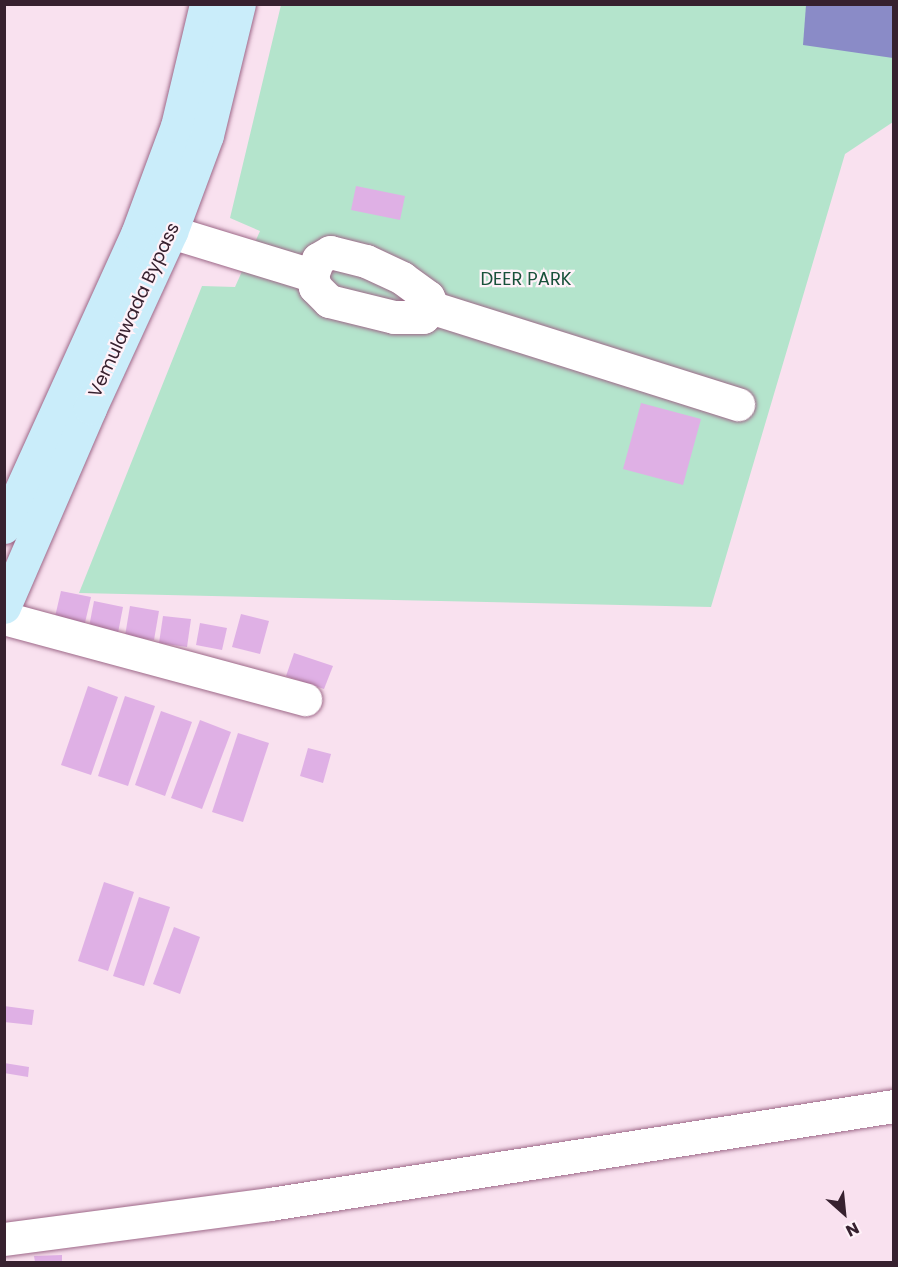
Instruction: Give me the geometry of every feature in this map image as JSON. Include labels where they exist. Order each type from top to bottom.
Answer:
[{"type":"main road","name":"Vemulawada Bypass","points":[[4,527],[137,234],[177,126],[206,4]]},
{"type":"main road","name":"Vemulawada Bypass","points":[[4,607],[90,408],[175,221],[207,135],[239,4]]},
{"type":"street","points":[[175,221],[315,267]]},
{"type":"street","points":[[315,267],[330,252],[366,261],[419,288],[433,308],[738,404]]},
{"type":"street","points":[[315,267],[322,295],[363,312],[414,318],[423,317],[433,308]]},
{"type":"street","points":[[4,618],[305,699]]},
{"type":"street","points":[[4,1239],[270,1204],[894,1106]]},
{"type":"green space","name":"DEER PARK","points":[[281,5],[893,5],[893,122],[845,154],[711,607],[79,593],[202,286],[235,287],[260,231],[230,218]]},
{"type":"water","points":[[806,5],[893,5],[893,58],[803,45]]},
{"type":"building","points":[[356,186],[405,196],[400,220],[351,210]]},
{"type":"building","points":[[641,403],[701,419],[683,485],[623,469]]},
{"type":"building","points":[[61,591],[91,597],[84,627],[54,621]]},
{"type":"building","points":[[94,601],[123,607],[118,633],[89,627]]},
{"type":"building","points":[[130,606],[159,611],[154,640],[125,636]]},
{"type":"building","points":[[241,614],[269,621],[260,654],[232,647]]},
{"type":"building","points":[[163,616],[191,619],[187,647],[159,643]]},
{"type":"building","points":[[200,623],[227,628],[222,650],[196,645]]},
{"type":"building","points":[[294,653],[333,666],[324,689],[286,676]]},
{"type":"building","points":[[88,686],[118,697],[91,775],[61,765]]},
{"type":"building","points":[[125,696],[155,706],[128,786],[98,776]]},
{"type":"building","points":[[161,711],[192,722],[165,796],[135,785]]},
{"type":"building","points":[[200,720],[231,732],[202,809],[171,798]]},
{"type":"building","points":[[238,733],[269,743],[243,822],[212,812]]},
{"type":"building","points":[[308,748],[331,754],[323,783],[300,776]]},
{"type":"building","points":[[104,882],[134,892],[108,971],[78,961]]},
{"type":"building","points":[[139,897],[170,907],[144,986],[113,976]]},
{"type":"building","points":[[174,927],[200,937],[180,994],[153,984]]},
{"type":"building","points":[[4,1006],[34,1010],[32,1025],[4,1022]]},
{"type":"building","points":[[4,1063],[29,1067],[28,1077],[4,1073]]},
{"type":"building","points":[[62,1255],[62,1262],[35,1262],[34,1256]]}]
